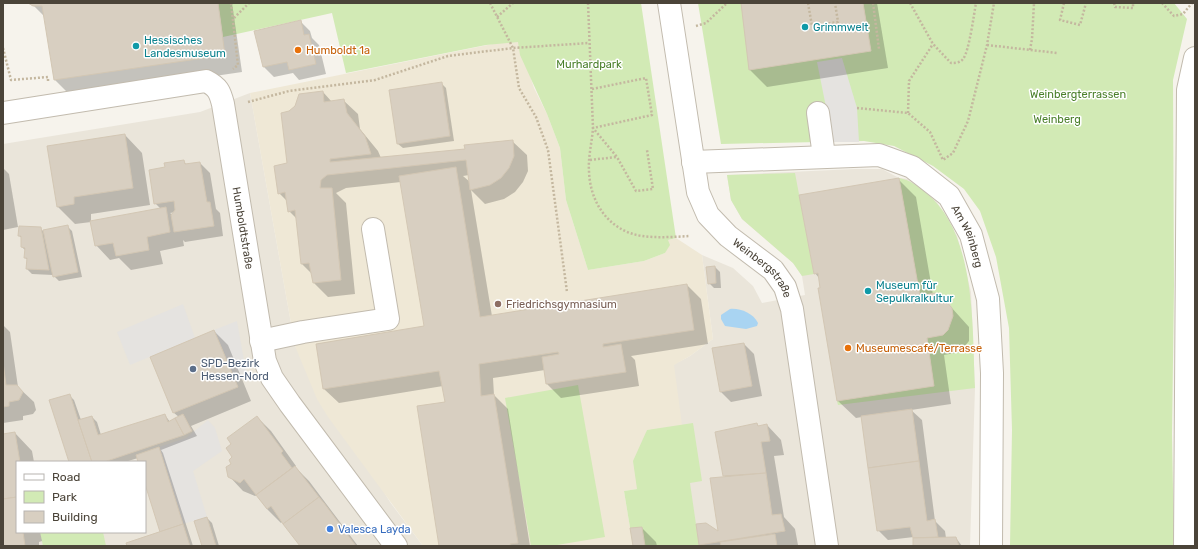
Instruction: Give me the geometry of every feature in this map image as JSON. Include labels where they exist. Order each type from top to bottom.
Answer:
[{"type":"street","name":"Weinbergstraße","points":[[669,3],[698,192],[708,215],[728,236],[773,270],[785,287],[792,309],[828,546]]},
{"type":"street","points":[[1185,546],[1188,90],[1195,58]]},
{"type":"street","name":"Humboldtstraße","points":[[3,113],[206,81],[215,86],[220,92],[223,104],[265,361],[272,378],[396,546]]},
{"type":"street","points":[[818,113],[824,156]]},
{"type":"street","name":"Am Weinberg","points":[[693,162],[879,155],[912,167],[949,196],[972,235],[988,300],[992,373],[991,546]]},
{"type":"street","points":[[261,341],[303,332],[388,319],[373,229]]},
{"type":"path","points":[[231,3],[234,18],[238,65],[233,69]]},
{"type":"path","points":[[234,18],[249,3]]},
{"type":"path","points":[[490,3],[513,48],[519,88],[536,117],[548,150],[567,292]]},
{"type":"path","points":[[497,17],[513,3]]},
{"type":"path","points":[[588,3],[588,43],[592,89],[593,128],[588,171],[593,193],[600,211],[609,221],[624,231],[642,236],[689,236]]},
{"type":"path","points":[[673,30],[706,24],[727,3]]},
{"type":"path","points":[[808,3],[812,26],[838,22],[835,3]]},
{"type":"path","points":[[873,3],[880,49]]},
{"type":"path","points":[[910,3],[933,44],[951,63],[958,62],[963,59],[967,49],[976,3]]},
{"type":"path","points":[[857,108],[908,113],[930,132],[943,160],[953,153],[968,121],[987,45],[994,3]]},
{"type":"path","points":[[1030,50],[1034,3]]},
{"type":"path","points":[[1064,3],[1060,20],[1080,25],[1086,3]]},
{"type":"path","points":[[1114,3],[1115,7],[1133,8],[1133,3]]},
{"type":"path","points":[[1162,3],[1174,16],[1183,14],[1192,3]]},
{"type":"path","points":[[251,101],[289,91],[374,80],[448,56],[513,48],[588,43]]},
{"type":"path","points":[[908,113],[909,81],[933,44]]},
{"type":"path","points":[[987,45],[1057,53]]},
{"type":"path","points":[[3,48],[10,80],[48,76]]},
{"type":"path","points":[[592,89],[646,78],[652,115],[593,128]]},
{"type":"path","points":[[593,128],[617,157],[636,191],[653,188],[647,150]]},
{"type":"path","points":[[590,160],[617,157]]},
{"type":"shaded area","name":"Friedrichsgymnasium","points":[[518,39],[534,88],[547,114],[560,148],[566,200],[588,270],[644,261],[665,253],[668,240],[676,238],[702,255],[713,339],[690,356],[674,365],[682,425],[647,430],[637,489],[624,491],[633,546],[423,546],[328,417],[317,399],[295,346],[250,93]]},
{"type":"shaded area","points":[[842,58],[857,108],[859,142],[830,142],[827,112],[817,62]]},
{"type":"shaded area","points":[[250,93],[295,346],[390,502],[423,546],[3,546],[3,144],[200,112]]},
{"type":"shaded area","points":[[882,169],[899,178],[909,179],[936,201],[957,236],[971,292],[975,388],[970,546],[633,546],[647,430],[681,424],[673,365],[690,356],[713,339],[702,255],[733,268],[753,286],[762,303],[805,295],[802,276],[793,263],[742,219],[731,200],[727,175]]},
{"type":"shaded area","points":[[183,304],[195,338],[130,365],[117,332]]},
{"type":"shaded area","points":[[237,321],[247,377],[236,382],[214,330]]},
{"type":"shaded area","points":[[208,420],[215,428],[222,451],[193,471],[207,517],[183,524],[159,447],[186,438]]},
{"type":"green space","name":"Murhardpark","points":[[218,3],[641,3],[676,238],[668,240],[670,245],[665,253],[644,261],[588,270],[566,200],[560,148],[547,114],[520,55],[518,42],[486,45],[346,73],[332,13],[223,37]]},
{"type":"green space","name":"Weinberg","points":[[698,3],[1174,3],[1187,19],[1173,80],[1174,285],[1172,434],[1174,546],[1010,546],[1012,430],[1009,328],[996,257],[980,211],[964,189],[933,166],[894,146],[864,141],[721,144]]},
{"type":"green space","points":[[795,173],[814,274],[802,276],[793,263],[742,219],[731,200],[727,175]]},
{"type":"green space","points":[[899,178],[910,181],[925,192],[942,209],[954,231],[963,256],[972,310],[975,388],[838,405],[837,401],[934,386],[927,338],[943,335],[947,330],[952,318],[951,305],[943,296],[928,294],[920,296]]},
{"type":"green space","points":[[578,385],[605,537],[551,546],[531,546],[505,398]]},
{"type":"green space","points":[[693,423],[702,481],[690,483],[699,545],[633,546],[624,491],[637,489],[633,461],[647,430]]},
{"type":"green space","points":[[40,533],[103,533],[106,546],[43,546]]},
{"type":"water","points":[[730,309],[742,310],[750,314],[756,319],[758,323],[757,326],[746,329],[725,326],[721,319],[721,315]]},
{"type":"building","name":"Hessisches Landesmuseum","points":[[28,3],[218,3],[225,55],[54,80],[42,6],[33,6]]},
{"type":"building","name":"Grimmwelt","points":[[741,3],[863,3],[871,51],[749,70]]},
{"type":"building","points":[[301,20],[304,35],[309,34],[316,64],[289,70],[287,62],[263,67],[254,31]]},
{"type":"building","points":[[442,82],[450,136],[397,144],[389,90]]},
{"type":"building","points":[[323,91],[324,102],[344,99],[347,113],[365,136],[371,154],[330,159],[330,162],[465,149],[464,145],[513,140],[514,156],[509,168],[501,178],[490,185],[470,190],[466,160],[327,175],[321,180],[320,188],[332,188],[341,280],[313,283],[309,263],[301,264],[295,210],[288,212],[285,192],[278,194],[274,166],[287,163],[281,113],[289,111],[295,106],[299,94]]},
{"type":"building","points":[[125,134],[133,188],[74,197],[74,204],[57,207],[47,146]]},
{"type":"building","points":[[184,160],[185,164],[200,162],[207,202],[210,202],[214,226],[174,232],[171,215],[175,210],[174,201],[154,204],[149,170],[165,167],[164,163]]},
{"type":"building","points":[[456,167],[480,317],[687,284],[694,330],[603,344],[603,347],[621,344],[626,372],[546,384],[542,357],[559,354],[558,352],[479,364],[481,396],[494,394],[518,543],[510,544],[511,546],[439,546],[417,406],[445,402],[439,371],[323,389],[316,344],[424,326],[399,176]]},
{"type":"building","name":"Museum für Sepulkralkultur","points":[[899,178],[920,296],[935,293],[942,296],[952,308],[953,316],[948,330],[943,335],[927,338],[934,386],[837,401],[818,288],[820,288],[818,273],[814,274],[799,195]]},
{"type":"building","points":[[166,207],[170,232],[147,237],[149,250],[116,256],[113,243],[95,246],[90,221]]},
{"type":"building","points":[[68,225],[78,272],[53,277],[43,230]]},
{"type":"building","points":[[19,226],[41,227],[49,270],[26,269],[27,258],[24,258],[25,248],[21,247],[21,236],[18,236]]},
{"type":"building","points":[[715,266],[716,283],[708,284],[706,267]]},
{"type":"building","name":"SPD-Bezirk Hessen-Nord","points":[[214,330],[238,387],[173,413],[150,357]]},
{"type":"building","points":[[744,343],[752,386],[720,392],[712,348]]},
{"type":"building","points":[[3,362],[6,385],[17,385],[23,392],[19,400],[9,402],[9,406],[3,407]]},
{"type":"building","points":[[70,394],[92,461],[69,461],[49,400]]},
{"type":"building","points":[[912,409],[919,461],[868,468],[861,416]]},
{"type":"building","points":[[165,414],[168,422],[175,418],[184,435],[107,461],[92,461],[78,420],[92,416],[98,435]]},
{"type":"building","points":[[183,414],[192,431],[184,435],[175,418]]},
{"type":"building","points":[[257,416],[283,451],[281,453],[292,468],[256,495],[244,479],[240,483],[228,477],[226,467],[231,464],[229,460],[232,457],[226,448],[231,444],[227,438]]},
{"type":"building","points":[[757,423],[758,426],[767,424],[770,441],[761,442],[766,473],[723,476],[715,432]]},
{"type":"building","points":[[15,432],[20,461],[16,461],[16,497],[3,499],[3,434]]},
{"type":"building","points":[[159,447],[183,524],[160,532],[146,487],[146,461],[138,461],[136,455]]},
{"type":"building","points":[[919,461],[927,521],[935,519],[938,537],[913,538],[910,527],[877,531],[868,468]]},
{"type":"building","points":[[295,466],[319,497],[283,524],[271,506],[267,509],[256,495]]},
{"type":"building","points":[[766,473],[772,515],[781,514],[785,531],[699,545],[696,524],[706,523],[718,531],[710,478]]},
{"type":"building","points":[[16,497],[16,533],[23,533],[25,546],[3,546],[3,499]]},
{"type":"building","points":[[319,497],[356,546],[300,546],[283,524]]},
{"type":"building","points":[[207,517],[216,546],[202,546],[194,521]]},
{"type":"building","points":[[183,524],[190,546],[127,546],[126,543]]},
{"type":"building","points":[[642,527],[645,546],[633,546],[630,528]]},
{"type":"building","points":[[775,534],[777,546],[721,546],[720,542]]},
{"type":"building","points":[[956,537],[959,546],[913,546],[913,538]]},
{"type":"place","name":"Grimmwelt","points":[[805,27]]},
{"type":"place","name":"Hessisches Landesmuseum","points":[[136,46]]},
{"type":"place","name":"Humboldt 1a","points":[[298,50]]},
{"type":"place","name":"Museum für Sepulkralkultur","points":[[868,291]]},
{"type":"place","name":"Friedrichsgymnasium","points":[[498,304]]},
{"type":"place","name":"Museumescafé/Terrasse","points":[[848,348]]},
{"type":"place","name":"SPD-Bezirk Hessen-Nord","points":[[193,369]]},
{"type":"place","name":"Valesca Layda","points":[[330,529]]},
{"type":"park label","name":"Weinbergterrassen","points":[[1078,94]]}]
